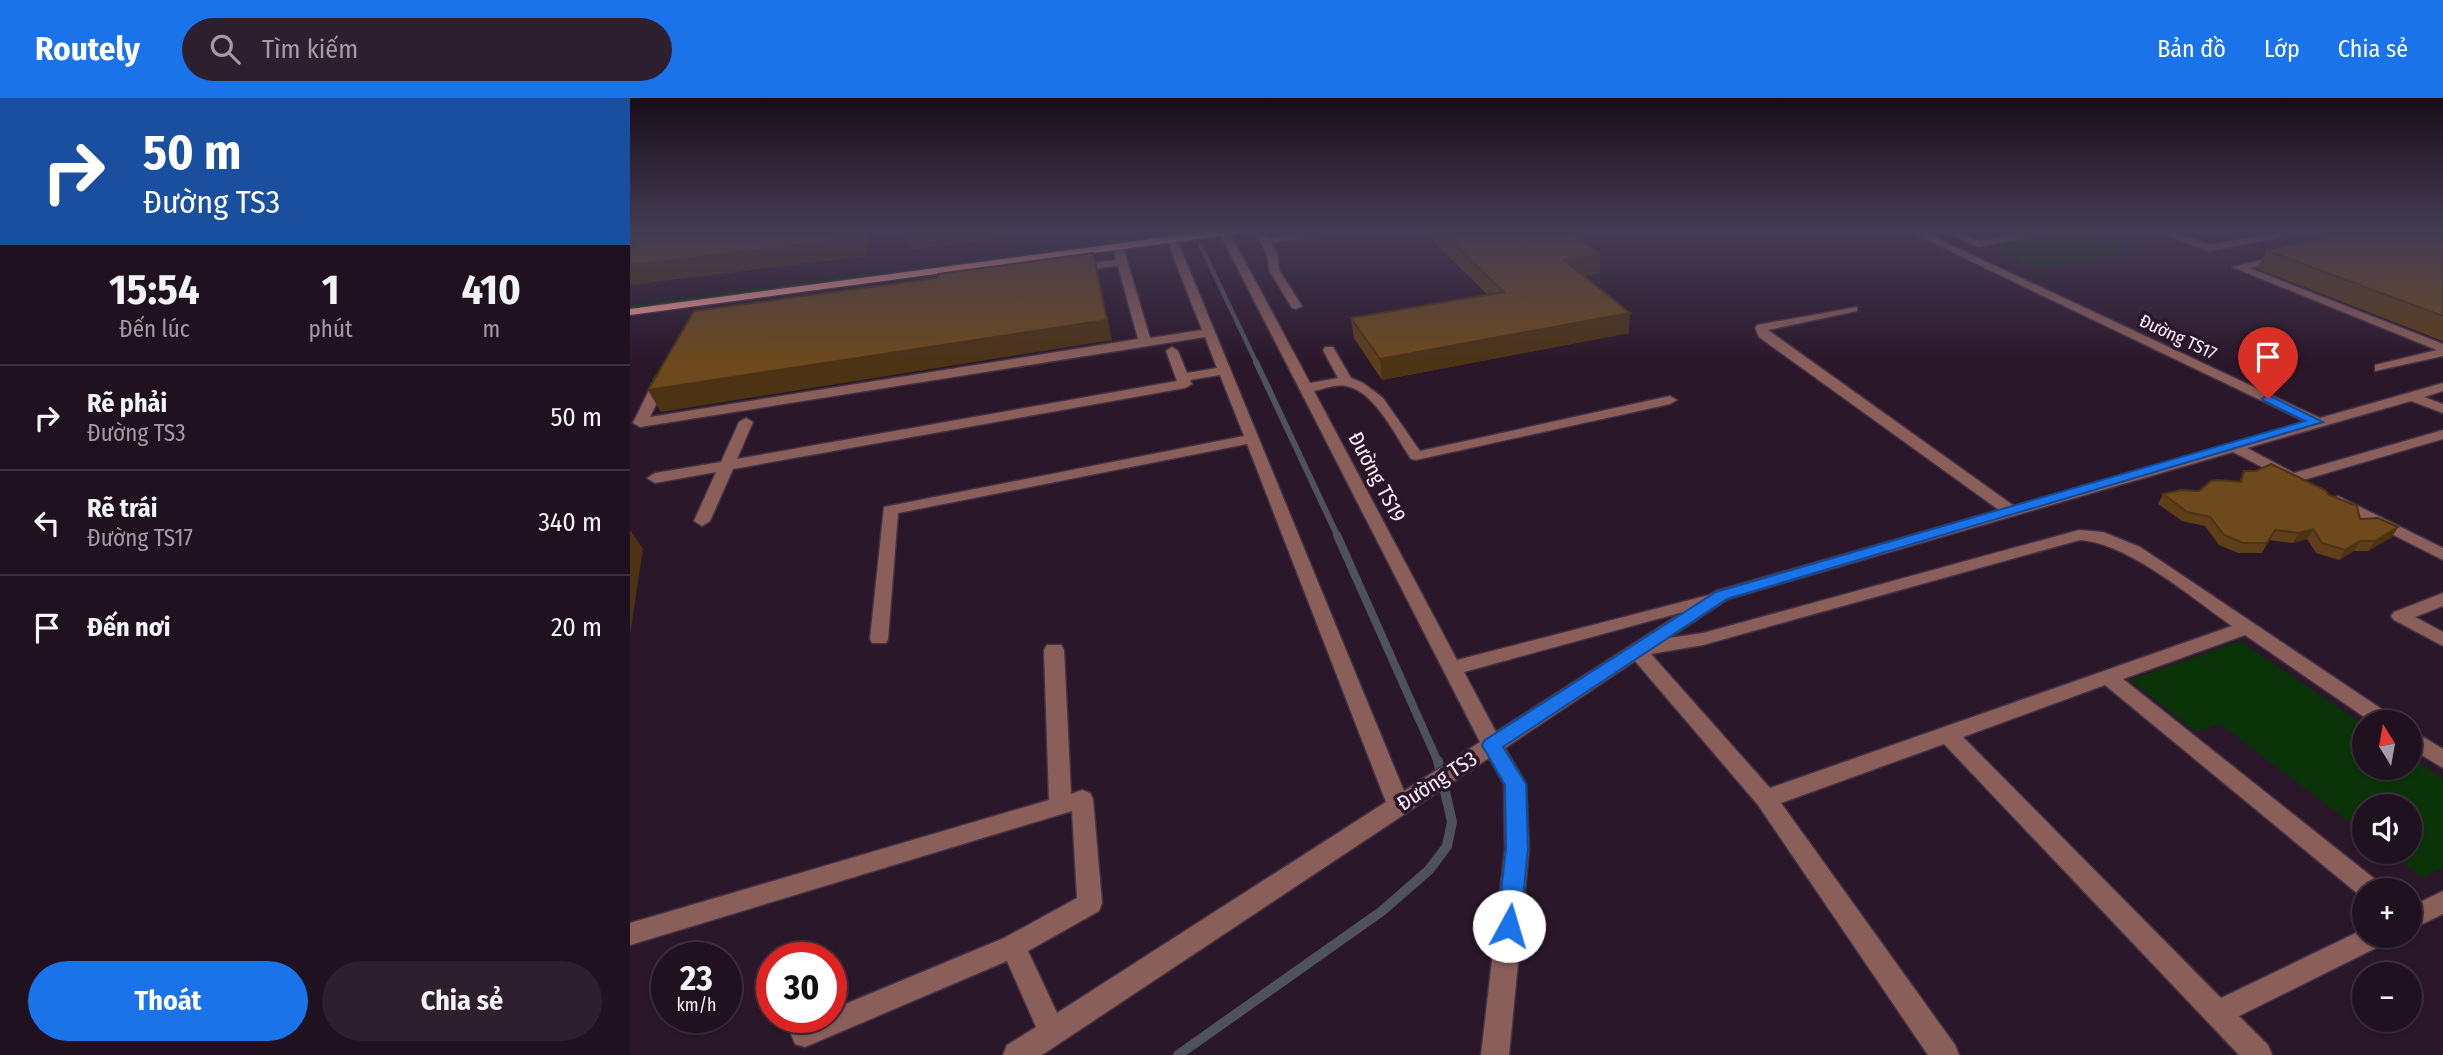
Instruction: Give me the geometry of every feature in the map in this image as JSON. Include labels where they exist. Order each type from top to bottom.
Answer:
[{"type":"main road","points":[[630,302],[844,275]]},
{"type":"main road","points":[[630,312],[697,308],[927,275]]},
{"type":"street","points":[[1126,275],[1145,342]]},
{"type":"street","points":[[1187,275],[1399,806]]},
{"type":"street","name":"Đường TS19","points":[[1258,275],[1281,304],[1306,388],[1492,745],[1516,784],[1517,849],[1495,1055]]},
{"type":"street","points":[[1275,275],[1281,304]]},
{"type":"street","name":"Đường TS17","points":[[2004,275],[2317,422]]},
{"type":"street","points":[[2256,275],[2443,350]]},
{"type":"street","points":[[1853,309],[1761,328],[1763,334],[2011,512]]},
{"type":"street","points":[[671,361],[640,423],[1210,333]]},
{"type":"street","points":[[1329,350],[1346,381]]},
{"type":"street","points":[[2381,368],[2443,350]]},
{"type":"street","points":[[655,478],[1185,384],[1172,351]]},
{"type":"street","points":[[1182,378],[1225,370]]},
{"type":"street","points":[[1306,388],[1346,381],[1362,387],[1372,395],[1416,456],[1670,400]]},
{"type":"street","name":"Đường TS3","points":[[1017,1055],[1722,595],[2443,387]]},
{"type":"street","points":[[2411,396],[2443,409]]},
{"type":"street","points":[[702,521],[746,422]]},
{"type":"street","points":[[2293,478],[2443,434]]},
{"type":"street","points":[[878,639],[890,510],[1252,439]]},
{"type":"street","points":[[2232,446],[2443,555]]},
{"type":"street","points":[[1637,650],[1703,639],[2079,535],[2096,536],[2134,551],[2368,710]]},
{"type":"street","points":[[1453,668],[1722,595]]},
{"type":"street","points":[[2443,599],[2400,616],[2443,640]]},
{"type":"street","points":[[1766,799],[2245,628]]},
{"type":"street","points":[[1054,650],[1060,806]]},
{"type":"street","points":[[1637,650],[1766,799],[1945,1055]]},
{"type":"street","points":[[2108,677],[2356,878]]},
{"type":"street","points":[[1948,734],[2258,1055]]},
{"type":"street","points":[[2422,745],[2443,760]]},
{"type":"street","points":[[630,933],[1082,799],[1090,903],[1013,946],[805,1034]]},
{"type":"street","points":[[2422,913],[2443,902]]},
{"type":"street","points":[[1013,946],[1052,1032]]},
{"type":"street","points":[[2218,1013],[2352,947]]},
{"type":"green space","points":[[856,275],[870,275],[630,308],[630,305]]},
{"type":"green space","points":[[2240,641],[2352,717],[2352,780],[2422,780],[2422,764],[2443,779],[2443,867],[2423,878],[2405,864],[2422,864],[2422,794],[2352,794],[2352,824],[2220,724],[2196,732],[2130,680]]},
{"type":"building","points":[[938,275],[1098,275],[1107,320],[648,390],[694,311],[937,278]]},
{"type":"building","points":[[1486,275],[1582,275],[1630,313],[1380,359],[1351,318],[1504,292]]},
{"type":"building","points":[[2332,275],[2443,275],[2443,316]]},
{"type":"building","points":[[2271,464],[2325,490],[2329,495],[2357,506],[2360,519],[2378,518],[2398,527],[2375,541],[2360,541],[2345,550],[2322,543],[2313,529],[2299,533],[2275,530],[2267,543],[2243,543],[2224,535],[2210,517],[2187,512],[2163,494],[2181,490],[2199,491],[2211,481],[2241,482],[2244,471],[2256,471]]},
{"type":"waterway","points":[[1215,275],[1257,364]]},
{"type":"waterway","points":[[1256,362],[1338,537]]},
{"type":"waterway","points":[[1337,535],[1438,762]]},
{"type":"waterway","points":[[1178,1055],[1382,911],[1429,870],[1447,846],[1452,822],[1438,761]]},
{"type":"route","points":[[1509,926],[1517,849],[1516,784],[1492,745],[1722,595],[2317,422],[2268,399]]}]
